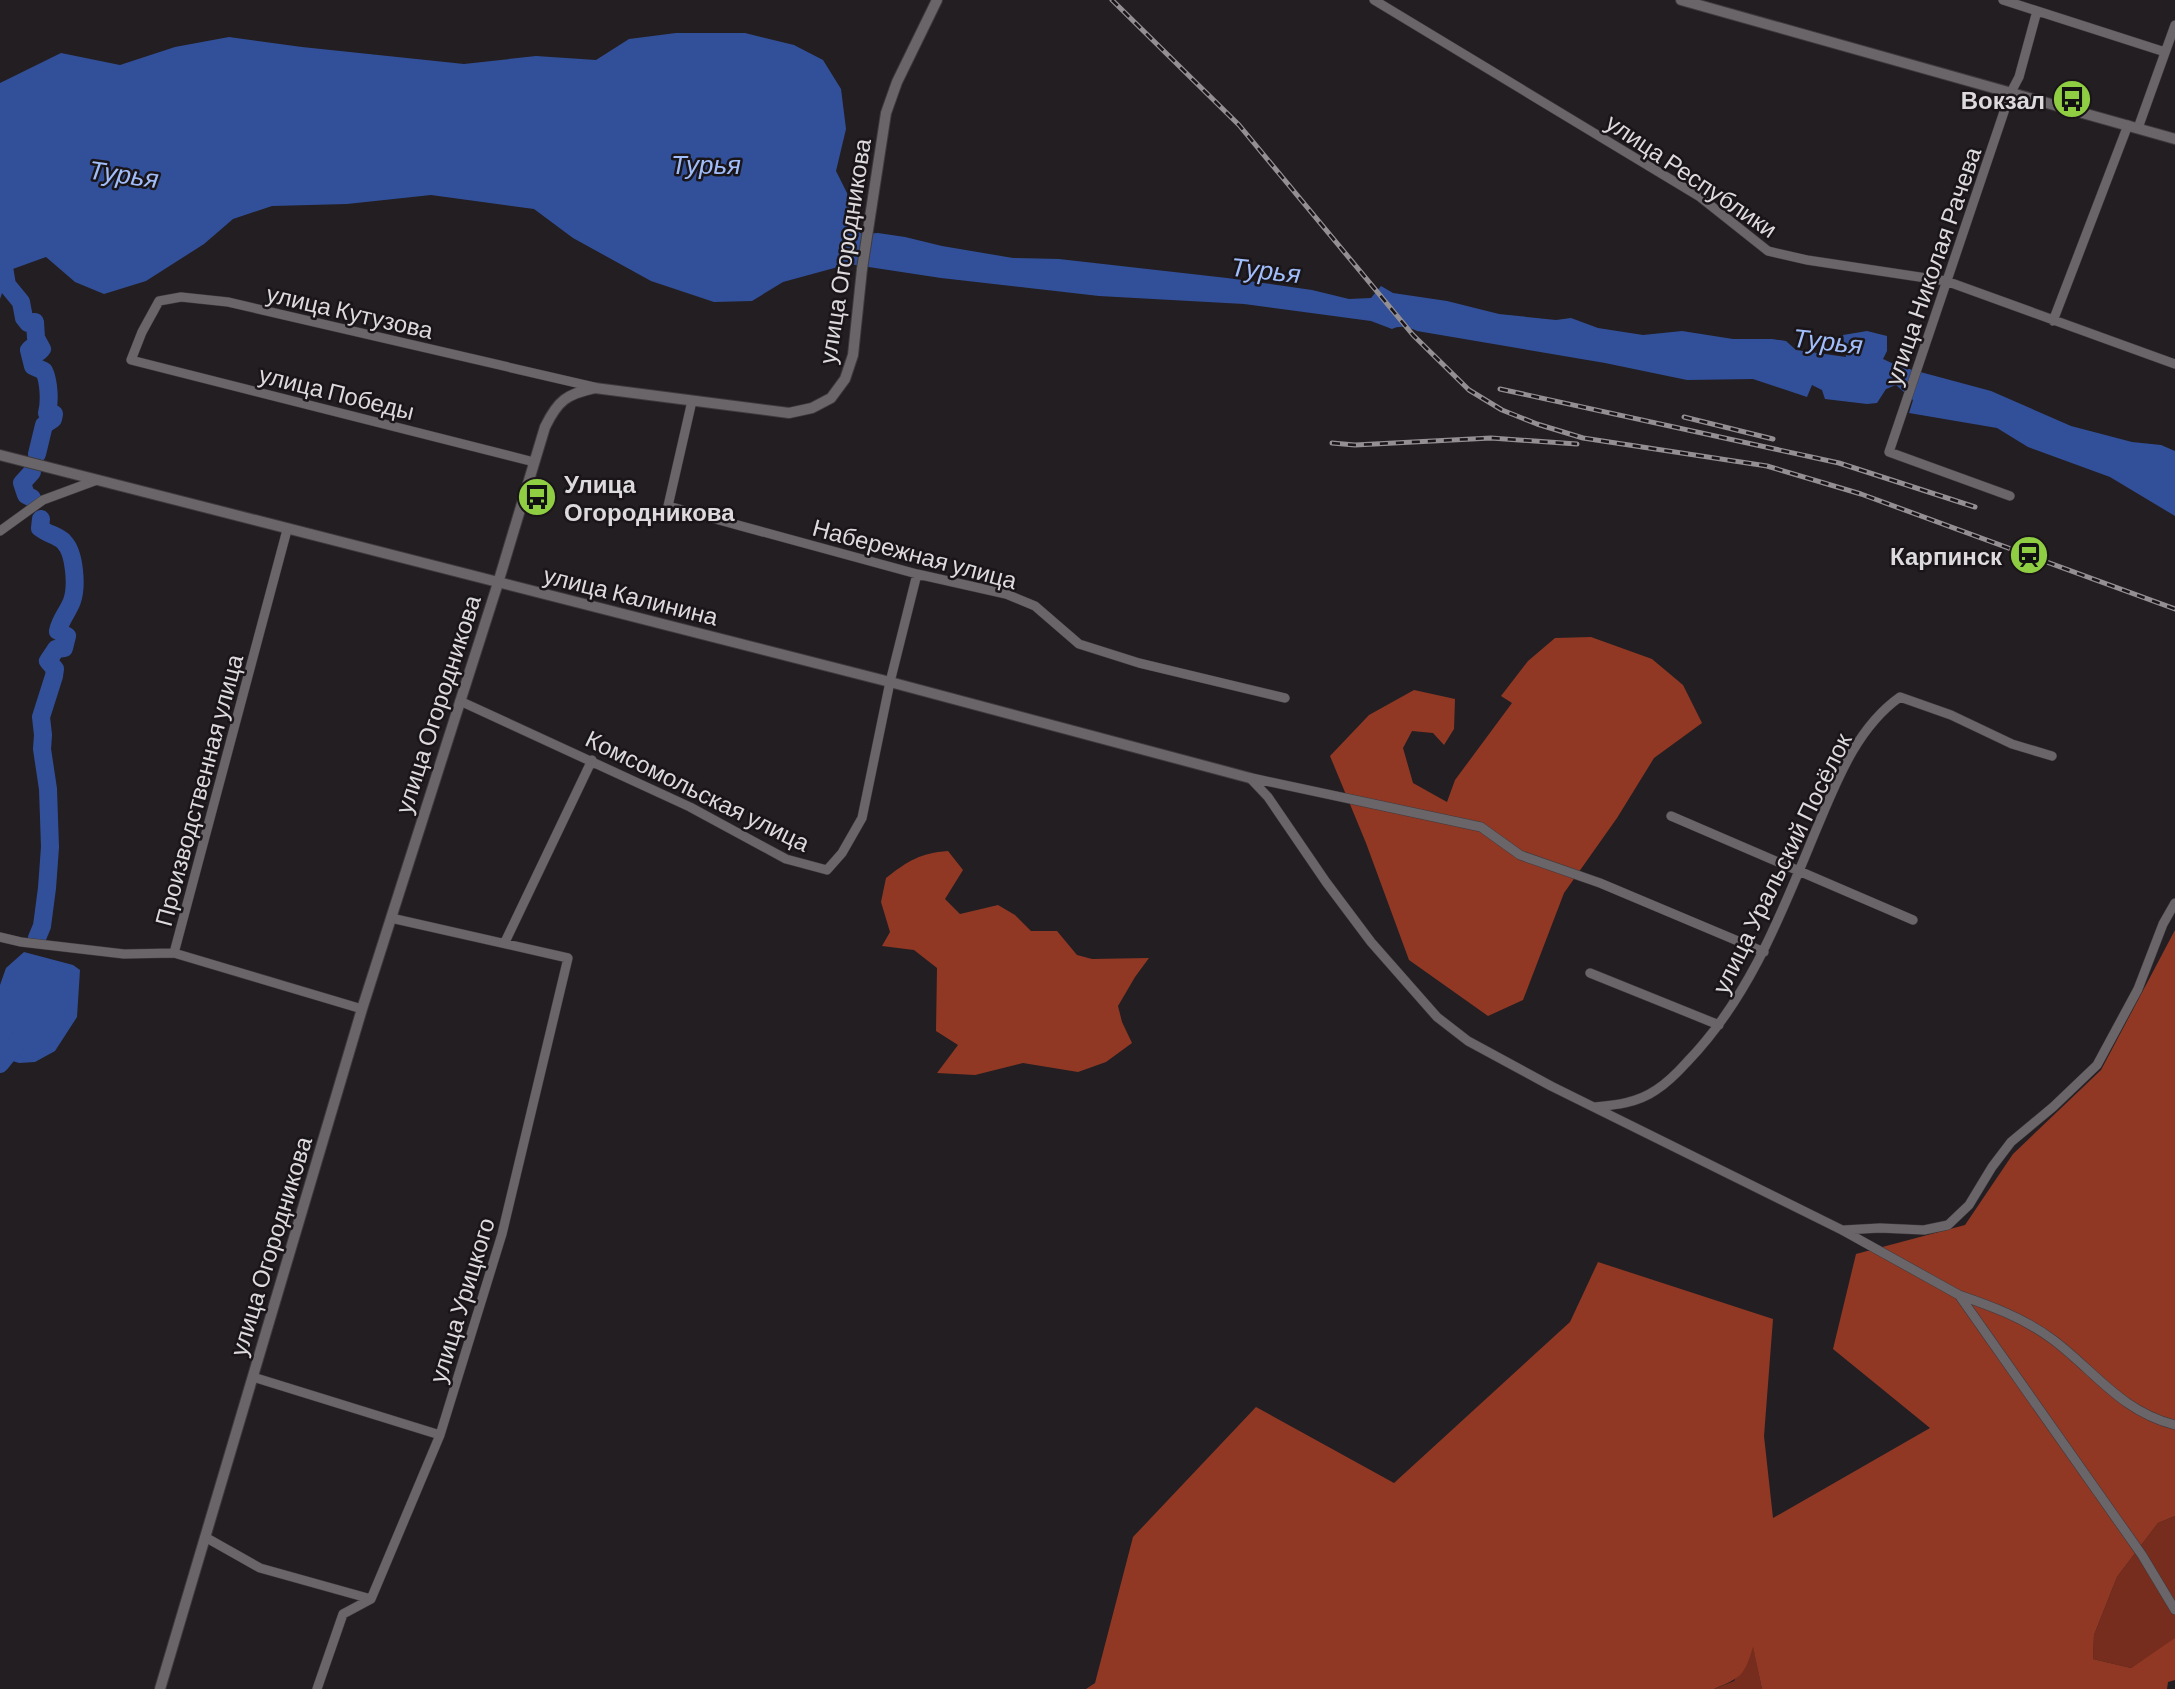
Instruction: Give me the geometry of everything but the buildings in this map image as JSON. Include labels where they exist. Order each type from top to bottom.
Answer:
[{"type":"street","name":"улица Огородникова","points":[[160,1689],[362,1009],[545,427],[553,410],[566,397],[595,387],[789,413],[812,408],[831,398],[845,379],[853,355],[862,269],[886,113],[897,82],[937,0]]},
{"type":"street","name":"улица Республики","points":[[1374,0],[1699,197],[1768,251],[1807,260],[1945,281],[2175,364]]},
{"type":"street","points":[[1681,0],[2175,139]]},
{"type":"street","points":[[2003,0],[2165,52]]},
{"type":"street","name":"улица Николая Рачева","points":[[2010,496],[1889,452],[1945,281],[2010,94],[2019,77],[2038,11]]},
{"type":"street","points":[[2053,321],[2175,25]]},
{"type":"street","name":"улица Кутузова","points":[[131,359],[159,302],[181,297],[228,302],[595,387]]},
{"type":"street","name":"улица Победы","points":[[131,359],[534,462]]},
{"type":"street","name":"Набережная улица","points":[[692,401],[668,506],[917,574],[1006,594],[1035,606],[1079,644],[1139,663],[1285,698]]},
{"type":"street","name":"улица Калинина","points":[[0,455],[890,682],[1250,778]]},
{"type":"street","points":[[0,531],[43,500],[100,480]]},
{"type":"street","name":"Производственная улица","points":[[287,530],[174,953],[362,1009]]},
{"type":"street","name":"Комсомольская улица","points":[[460,701],[690,807],[786,859],[827,870],[842,853],[862,818],[890,682],[917,574]]},
{"type":"street","name":"улица Уральский Посёлок","points":[[1593,1107],[1636,1100],[1656,1090],[1698,1051],[1727,1016],[1764,952],[1841,771],[1860,739],[1884,708],[1900,697],[1951,716],[2012,744],[2053,755]]},
{"type":"street","points":[[505,942],[592,760]]},
{"type":"street","points":[[1250,778],[1481,827],[1520,855],[1600,883],[1764,952]]},
{"type":"street","points":[[1250,778],[1268,797],[1326,883],[1371,942],[1437,1017],[1468,1041],[1593,1107],[1842,1230],[1959,1295],[2003,1311],[2052,1338],[2118,1398],[2156,1420],[2175,1425]]},
{"type":"street","points":[[1671,816],[1913,920]]},
{"type":"street","points":[[1842,1230],[1924,1230],[1948,1225],[1969,1205],[2011,1142],[2097,1065],[2138,989],[2163,924],[2175,904]]},
{"type":"street","name":"улица Урицкого","points":[[371,1599],[440,1435],[502,1234],[568,958],[391,918]]},
{"type":"street","points":[[0,937],[21,942],[124,954],[174,953]]},
{"type":"street","points":[[1590,973],[1719,1025]]},
{"type":"street","points":[[1959,1295],[2141,1555],[2175,1609]]},
{"type":"street","points":[[253,1377],[440,1435]]},
{"type":"street","points":[[205,1537],[260,1567],[371,1599]]},
{"type":"street","points":[[317,1689],[343,1614],[371,1599]]},
{"type":"shaded area","points":[[1591,637],[1652,659],[1683,685],[1702,723],[1654,758],[1617,818],[1564,893],[1523,1000],[1488,1016],[1409,960],[1366,843],[1330,756],[1369,715],[1414,690],[1455,699],[1454,729],[1444,745],[1433,733],[1412,731],[1403,748],[1413,783],[1447,802],[1455,780],[1512,703],[1501,696],[1528,661],[1555,638]]},
{"type":"shaded area","points":[[948,851],[963,870],[945,899],[960,914],[998,905],[1015,915],[1031,931],[1057,931],[1077,955],[1092,959],[1149,958],[1118,1006],[1132,1043],[1106,1062],[1078,1072],[1023,1063],[975,1075],[937,1073],[958,1045],[936,1031],[937,968],[914,950],[882,946],[890,932],[881,902],[886,878],[915,859]]},
{"type":"shaded area","points":[[2175,930],[2175,1516],[2158,1523],[2117,1577],[2094,1635],[2093,1659],[2131,1668],[2175,1638],[2175,1680],[2168,1682],[2167,1689],[1762,1689],[1753,1647],[1741,1674],[1714,1689],[1086,1689],[1095,1683],[1133,1537],[1256,1407],[1394,1483],[1570,1322],[1598,1262],[1773,1319],[1764,1436],[1773,1518],[1930,1428],[1833,1349],[1856,1254],[1965,1225],[2013,1154],[2101,1070]]},
{"type":"shaded area","points":[[2175,1516],[2175,1639],[2131,1668],[2093,1659],[2094,1635],[2117,1577],[2158,1523]]},
{"type":"shaded area","points":[[1753,1645],[1762,1689],[1714,1689],[1734,1681]]},
{"type":"water","name":"Турья","points":[[676,33],[745,33],[794,45],[823,60],[841,89],[846,129],[836,171],[847,193],[852,227],[862,234],[878,233],[905,237],[1013,258],[1059,259],[1227,278],[1312,290],[1349,299],[1371,298],[1381,286],[1393,293],[1447,301],[1499,314],[1556,320],[1571,318],[1598,328],[1643,335],[1682,331],[1733,339],[1772,339],[1786,341],[1796,350],[1846,357],[1843,335],[1867,331],[1887,336],[1887,351],[1883,359],[1898,366],[1991,391],[2071,426],[2132,442],[2161,445],[2175,451],[2175,516],[2110,477],[2028,447],[1997,428],[1909,413],[1913,400],[1896,385],[1886,389],[1877,403],[1867,404],[1825,399],[1822,390],[1812,385],[1807,397],[1753,379],[1687,380],[1411,328],[1392,329],[1371,321],[1244,304],[1099,296],[941,278],[849,264],[783,282],[752,301],[714,302],[651,281],[573,238],[534,209],[431,195],[347,204],[272,206],[233,219],[204,244],[146,281],[104,294],[75,282],[46,257],[10,270],[0,299],[0,83],[61,53],[120,65],[175,47],[229,37],[464,64],[536,56],[596,60],[629,39]]},
{"type":"water","points":[[24,952],[73,965],[80,970],[77,1017],[55,1051],[35,1062],[19,1063],[6,1059],[0,1051],[0,985],[6,968]]},
{"type":"waterway","points":[[0,243],[7,285],[21,302],[24,318],[28,323],[35,322],[36,338],[42,349],[39,352],[31,348],[29,350],[33,366],[44,371],[46,375],[47,413],[54,414],[53,419],[44,425],[37,454]]},
{"type":"waterway","points":[[32,472],[22,483],[26,495],[32,498]]},
{"type":"waterway","points":[[37,938],[42,926],[50,847],[41,717],[55,669],[48,661],[56,649],[64,648],[67,636],[58,631],[74,595],[75,579],[68,547],[62,540],[40,528],[41,519]]},
{"type":"waterway","points":[[0,1064],[20,1039]]},
{"type":"railway","points":[[1112,0],[1239,125],[1413,335],[1469,390],[1502,410],[1583,438],[1767,466],[1861,494],[2175,609]]},
{"type":"railway","points":[[1500,389],[1839,463],[1975,507]]},
{"type":"railway","points":[[1684,417],[1773,439]]},
{"type":"railway","points":[[1332,443],[1355,445],[1491,438],[1577,444]]},
{"type":"place","name":"Вокзал","points":[[2072,99]]},
{"type":"place","name":"Улица Огородникова","points":[[537,497]]},
{"type":"place","name":"Карпинск","points":[[2029,555]]}]
